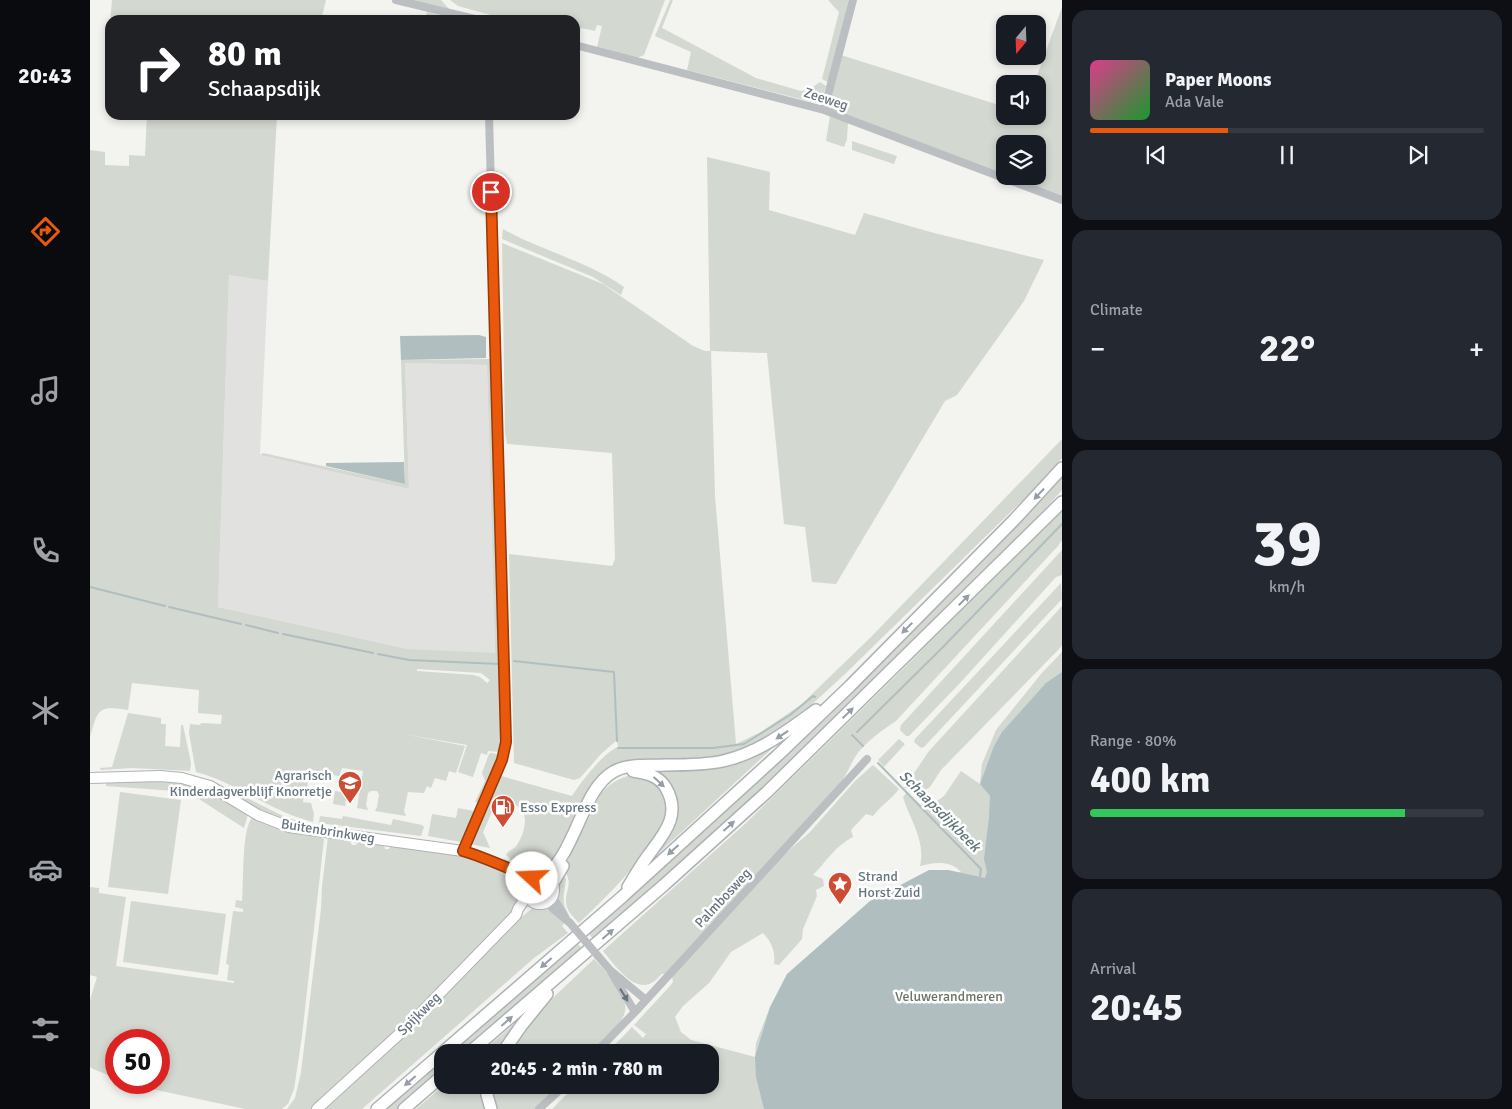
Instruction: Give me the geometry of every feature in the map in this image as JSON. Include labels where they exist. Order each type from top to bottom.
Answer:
[{"type":"highway","points":[[453,1044],[622,897],[778,755],[850,686],[1015,519],[1062,468]]},
{"type":"highway","points":[[480,1044],[558,978],[767,792],[1062,502]]},
{"type":"highway","points":[[549,879],[567,849],[601,781],[615,771],[636,766],[707,763],[737,757],[759,748],[780,736],[850,686]]},
{"type":"highway","points":[[549,879],[567,860],[595,800],[604,786],[613,778],[622,774],[632,771],[646,773],[664,784],[670,796],[672,816],[665,832],[638,869],[622,897]]},
{"type":"highway","points":[[509,1044],[558,978]]},
{"type":"highway","points":[[377,1109],[434,1061]]},
{"type":"highway","points":[[404,1109],[434,1083]]},
{"type":"highway","points":[[487,1094],[491,1109]]},
{"type":"main road","name":"Buitenbrinkweg","points":[[90,778],[171,776],[200,782],[223,793],[258,815],[289,827],[463,851],[479,856],[508,870],[516,871],[530,891]]},
{"type":"main road","name":"Buitenbrinkweg","points":[[90,782],[125,778]]},
{"type":"main road","points":[[538,876],[549,879],[555,893],[549,900],[530,891],[538,876]]},
{"type":"main road","name":"Spijkweg","points":[[317,1109],[406,1027],[516,915],[518,908],[530,891]]},
{"type":"street","points":[[396,0],[458,15]]},
{"type":"street","points":[[824,110],[853,0]]},
{"type":"street","name":"Zeeweg","points":[[580,46],[824,110],[1062,200]]},
{"type":"street","points":[[463,851],[502,760],[506,742],[489,120]]},
{"type":"street","name":"Palmbosweg","points":[[604,1044],[867,759]]},
{"type":"street","points":[[549,900],[610,970],[646,1000]]},
{"type":"street","points":[[610,970],[635,1012]]},
{"type":"street","points":[[539,1109],[555,1094]]},
{"type":"shaded area","points":[[229,275],[268,281],[260,455],[409,489],[405,363],[487,365],[495,654],[408,649],[218,607]]},
{"type":"shaded area","points":[[479,335],[486,337],[486,358],[401,360],[400,336]]},
{"type":"shaded area","points":[[404,462],[405,484],[326,466],[326,463]]},
{"type":"shaded area","name":"Veluwerandmeren","points":[[1062,672],[1062,1109],[764,1109],[756,1077],[755,1057],[770,1007],[787,974],[870,901],[929,870],[948,870],[985,878],[987,872],[984,859],[990,796],[980,784],[994,746],[1002,732],[1046,683]]},
{"type":"green space","points":[[112,0],[326,0],[322,15],[110,15]]},
{"type":"green space","points":[[409,0],[441,0],[451,11]]},
{"type":"green space","points":[[450,0],[665,0],[644,55],[637,58],[597,47],[602,26],[597,25],[595,31],[581,28],[580,32],[580,15],[491,15],[458,6]]},
{"type":"green space","points":[[670,0],[673,0],[662,28],[756,78],[801,91],[809,90],[820,82],[826,86],[821,101],[817,103],[812,102],[687,70],[691,52],[655,36]]},
{"type":"green space","points":[[828,0],[849,0],[828,82],[822,79],[839,12]]},
{"type":"green space","points":[[1062,7],[1062,198],[1029,185],[1046,185],[1046,135],[996,135],[996,173],[831,109],[828,103],[841,55],[996,104],[996,125],[1046,125],[1046,75],[1037,75],[1041,65],[1046,65],[1046,51]]},
{"type":"green space","points":[[427,12],[439,15],[426,15]]},
{"type":"green space","points":[[830,116],[848,122],[847,139],[844,147],[826,141]]},
{"type":"green space","points":[[147,120],[277,120],[268,281],[229,275],[218,607],[408,649],[495,653],[487,365],[405,363],[409,489],[260,455],[263,453],[405,484],[401,360],[491,359],[501,752],[488,751],[487,755],[481,753],[473,777],[458,772],[467,745],[403,734],[465,746],[456,773],[449,771],[446,781],[435,778],[431,788],[427,786],[424,793],[408,792],[404,811],[406,816],[375,811],[379,795],[377,791],[368,793],[366,805],[368,810],[357,808],[363,771],[342,768],[339,776],[327,774],[326,777],[309,774],[307,788],[304,788],[303,802],[311,803],[314,814],[313,822],[283,812],[226,783],[196,772],[189,733],[190,724],[221,724],[222,715],[198,713],[199,690],[132,683],[128,710],[111,708],[101,711],[95,720],[90,737],[90,150],[105,152],[105,165],[129,166],[129,155],[145,156]],"holes":[[[417,669],[481,673],[490,680],[487,683],[474,675],[417,671]]]},
{"type":"green space","points":[[852,141],[897,156],[894,164],[852,150]]},
{"type":"green space","points":[[707,157],[770,172],[769,210],[855,235],[864,213],[934,233],[1044,260],[1024,301],[957,395],[945,401],[836,584],[812,582],[805,527],[784,524],[767,353],[711,351],[715,496],[736,744],[761,732],[802,704],[871,637],[1062,439],[1062,458],[1029,494],[845,674],[797,718],[762,742],[721,757],[612,767],[554,863],[546,860],[530,865],[521,865],[506,855],[517,845],[525,821],[525,816],[520,808],[511,803],[502,800],[495,805],[483,832],[490,848],[470,844],[471,838],[501,776],[572,796],[599,761],[618,747],[617,740],[601,754],[580,778],[574,780],[514,763],[509,554],[612,566],[615,559],[612,453],[507,444],[505,432],[502,243],[603,284],[693,346],[710,351]]},
{"type":"green space","points":[[503,229],[610,278],[624,287],[621,295],[593,277],[502,239]]},
{"type":"green space","points":[[1062,473],[1062,490],[1047,507],[838,717],[715,833],[594,940],[588,933]]},
{"type":"green space","points":[[1062,508],[1062,540],[1058,546],[896,721],[864,746],[837,787],[665,974],[662,974],[646,985],[632,981],[618,970],[603,951],[746,823],[903,669]]},
{"type":"green space","points":[[1062,550],[1062,575],[1056,577],[960,683],[909,736],[906,736],[900,730],[901,725]]},
{"type":"green space","points":[[1061,583],[1062,599],[924,747],[921,748],[914,742],[915,739]]},
{"type":"green space","points":[[1062,606],[1062,645],[1060,648],[941,770],[930,787],[922,792],[904,788],[929,751]]},
{"type":"green space","name":"Veluwerandmeren","points":[[1062,652],[1062,1109],[552,1109],[567,1094],[719,1094],[719,1047],[755,1057],[756,1043],[770,1007],[949,872],[961,872],[952,865],[942,863],[920,866],[921,848],[919,839],[903,797],[907,792],[920,805],[929,807],[944,796],[961,771],[980,784],[982,764],[996,730],[1041,674]]},
{"type":"green space","points":[[128,713],[161,718],[161,724],[166,724],[165,746],[180,747],[181,725],[183,725],[191,763],[190,771],[132,768],[101,770],[100,768],[112,767]]},
{"type":"green space","points":[[791,731],[636,874],[674,803],[641,768],[712,765]]},
{"type":"green space","points":[[899,739],[905,744],[884,767],[878,760]]},
{"type":"green space","points":[[491,753],[497,754],[499,757],[479,803],[475,802],[485,781],[482,773]]},
{"type":"green space","name":"Veluwerandmeren","points":[[873,765],[899,789],[873,816],[866,814],[851,830],[853,837],[836,849],[813,875],[823,879],[824,886],[816,890],[817,896],[803,929],[802,939],[779,965],[774,964],[772,947],[763,933],[731,952],[709,983],[683,1006],[675,1017],[681,1032],[691,1040],[706,1044],[616,1044],[632,1027],[643,1038],[646,1034],[634,1025],[670,986],[673,982],[672,976],[780,858],[810,832],[855,781]]},
{"type":"green space","points":[[632,775],[648,780],[661,791],[665,799],[665,820],[659,832],[628,873],[579,923],[567,907],[566,897],[569,884],[567,875],[563,870],[601,793],[615,781]]},
{"type":"green space","points":[[176,780],[203,787],[248,814],[244,828],[188,792],[106,786],[106,783],[114,782]]},
{"type":"green space","points":[[213,781],[285,817],[311,825],[310,827],[274,819],[213,784]]},
{"type":"green space","points":[[335,791],[347,793],[345,806],[333,804]]},
{"type":"green space","points":[[120,792],[181,800],[168,894],[108,887]]},
{"type":"green space","points":[[476,806],[478,807],[461,842],[428,836],[432,814],[456,818],[458,808],[474,811]]},
{"type":"green space","points":[[253,816],[321,836],[324,839],[302,1036],[294,1089],[288,1104],[282,1109],[245,1109],[170,1093],[170,1029],[105,1029],[105,1074],[93,1069],[90,1067],[90,1000],[97,977],[90,975],[90,887],[99,888],[99,893],[126,897],[116,966],[234,983],[234,981],[227,980],[229,965],[226,964],[233,911],[243,912],[243,909],[235,907],[236,900],[242,901],[246,832]]},
{"type":"green space","points":[[320,816],[342,819],[343,816],[391,825],[393,819],[424,827],[421,836],[319,823]]},
{"type":"green space","points":[[328,837],[349,840],[352,845],[356,845],[358,840],[384,845],[385,849],[389,849],[392,844],[437,849],[459,854],[504,873],[514,880],[523,894],[510,916],[383,1044],[311,1109],[287,1109],[295,1098],[301,1072]]},
{"type":"green space","points":[[504,858],[516,866],[524,868],[550,864],[544,872],[532,874],[504,862]]},
{"type":"green space","points":[[561,872],[566,879],[564,905],[572,920],[563,909],[558,898],[557,886]]},
{"type":"green space","points":[[131,901],[226,914],[218,975],[123,962]]},
{"type":"green space","points":[[534,907],[543,908],[565,923],[562,926],[568,933],[534,958],[362,1109],[323,1109],[510,926]]},
{"type":"green space","points":[[578,944],[583,950],[473,1044],[459,1044]]},
{"type":"green space","points":[[594,959],[615,983],[625,1005],[625,1011],[620,1022],[599,1044],[514,1044],[536,1014]]},
{"type":"green space","points":[[529,1011],[506,1044],[491,1044]]},
{"type":"green space","points":[[434,1065],[434,1078],[397,1109],[382,1109]]},
{"type":"green space","points":[[434,1094],[485,1094],[487,1109],[416,1109]]},
{"type":"green space","points":[[493,1094],[551,1094],[535,1109],[495,1109]]},
{"type":"waterway","points":[[857,732],[942,648],[1062,524]]},
{"type":"waterway","name":"Schaapsdijkbeek","points":[[90,587],[165,606]]},
{"type":"waterway","name":"Schaapsdijkbeek","points":[[169,607],[241,624]]},
{"type":"waterway","name":"Schaapsdijkbeek","points":[[246,625],[278,633]]},
{"type":"waterway","name":"Schaapsdijkbeek","points":[[283,634],[373,653]]},
{"type":"waterway","name":"Schaapsdijkbeek","points":[[378,654],[409,660],[499,664]]},
{"type":"waterway","name":"Schaapsdijkbeek","points":[[514,661],[614,672],[617,741]]},
{"type":"waterway","name":"Schaapsdijkbeek","points":[[618,748],[713,748],[744,744],[790,715],[813,696],[815,697]]},
{"type":"waterway","name":"Schaapsdijkbeek","points":[[852,735],[863,746]]},
{"type":"waterway","name":"Schaapsdijkbeek","points":[[878,763],[981,869],[980,876]]},
{"type":"place","name":"Agrarisch Kinderdagverblijf Knorretje","points":[[350,804]]},
{"type":"place","name":"Esso Express","points":[[503,828]]},
{"type":"place","name":"Strand Horst Zuid","points":[[840,905]]},
{"type":"route","points":[[491,192],[506,742],[502,760],[463,851],[532,878]]}]
